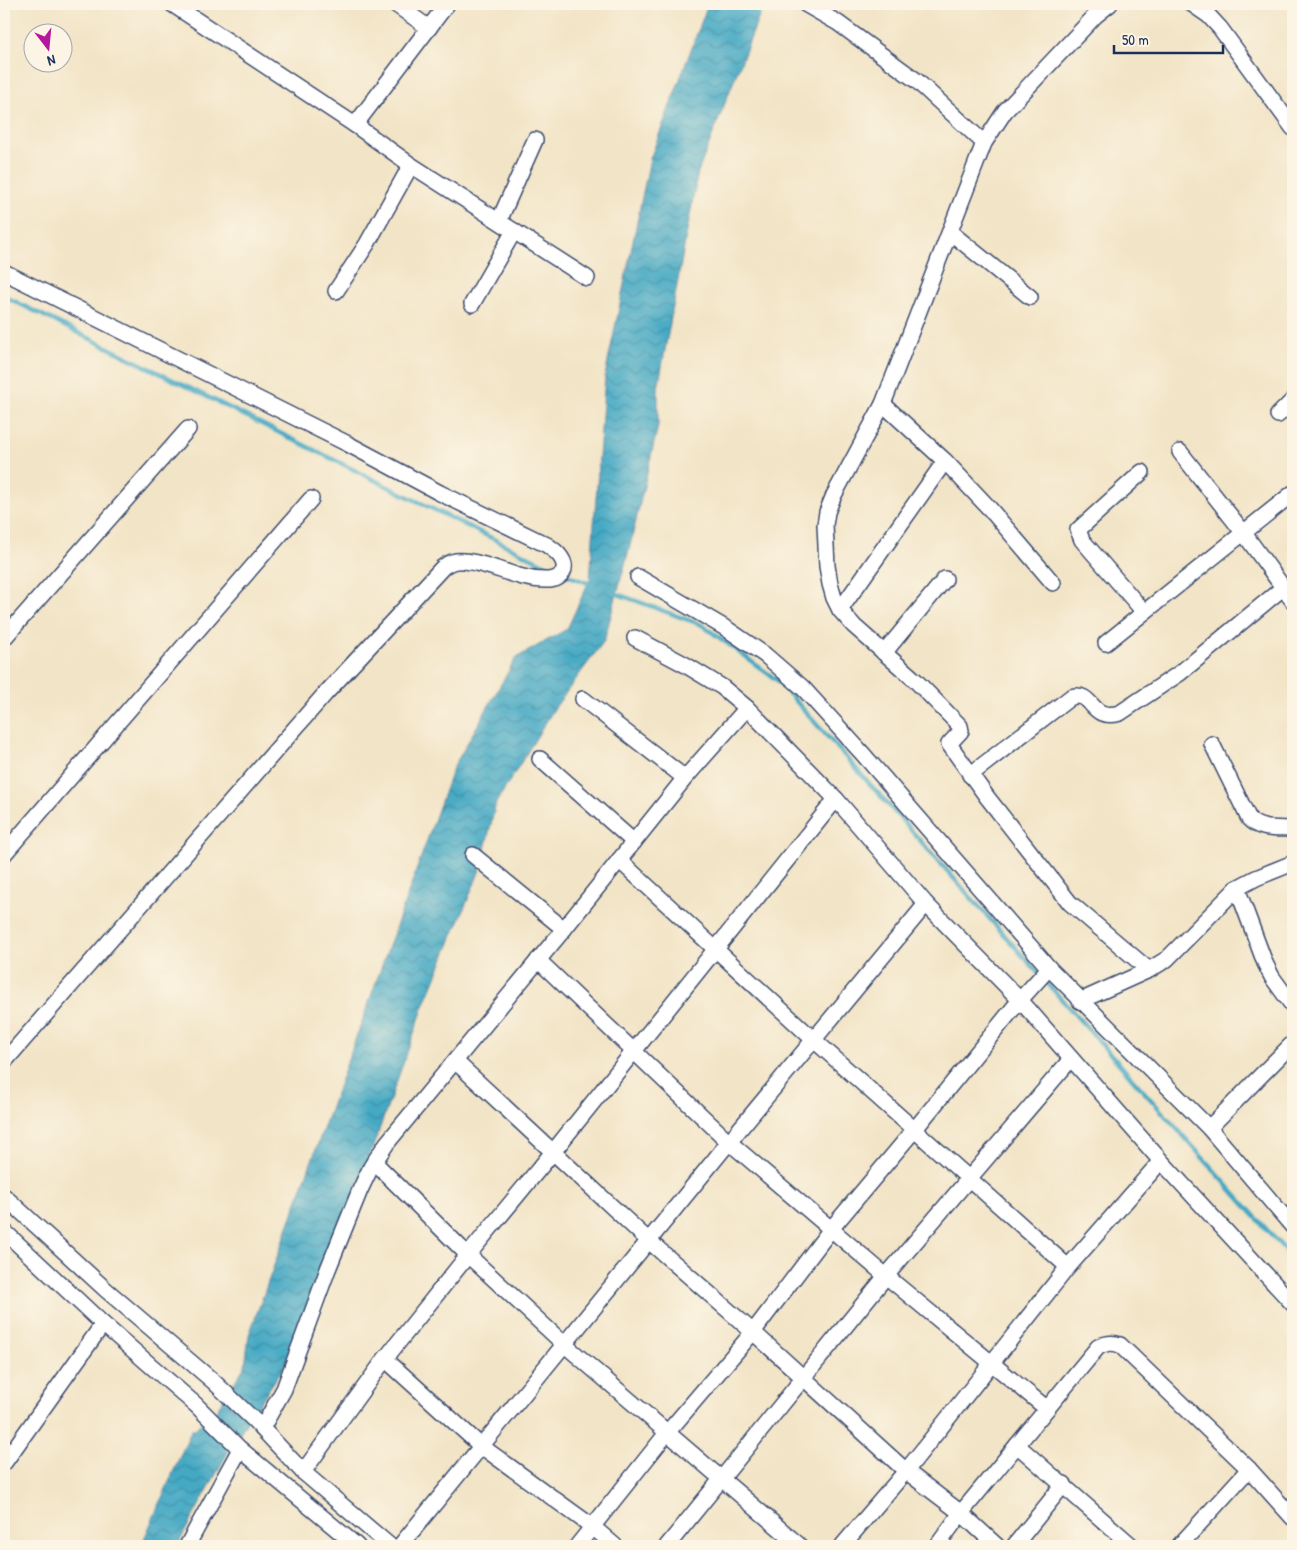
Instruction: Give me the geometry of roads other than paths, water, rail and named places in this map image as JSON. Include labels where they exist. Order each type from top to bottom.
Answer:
[{"type":"street","points":[[172,4],[355,125],[411,165],[587,278]]},
{"type":"street","points":[[396,4],[429,28]]},
{"type":"street","points":[[355,125],[447,4]]},
{"type":"street","points":[[805,4],[838,22],[917,81],[984,143]]},
{"type":"street","points":[[1110,4],[1095,16],[1011,105],[984,143],[883,404],[847,470],[827,512],[825,525],[827,566],[834,598],[840,610],[854,626],[915,680],[960,726],[962,731],[948,744],[1070,903],[1149,970]]},
{"type":"street","points":[[1192,4],[1208,15],[1220,28],[1292,122]]},
{"type":"street","points":[[499,221],[535,140]]},
{"type":"street","points":[[336,291],[367,244],[411,165]]},
{"type":"street","points":[[472,304],[514,230]]},
{"type":"street","points":[[950,232],[1030,296]]},
{"type":"street","points":[[4,272],[348,444],[440,493],[547,545],[559,554],[564,562],[561,575],[545,580],[527,578],[461,560],[451,562],[443,568],[326,694],[4,1062]]},
{"type":"street","points":[[1278,415],[1293,400]]},
{"type":"street","points":[[883,404],[945,460],[1053,583]]},
{"type":"street","points":[[4,638],[188,429]]},
{"type":"street","points":[[1180,452],[1243,532],[1293,601]]},
{"type":"street","points":[[840,610],[945,460]]},
{"type":"street","points":[[1142,472],[1078,530],[1082,540],[1144,612]]},
{"type":"street","points":[[1106,643],[1293,493]]},
{"type":"street","points":[[4,854],[311,499]]},
{"type":"street","points":[[638,577],[727,629],[765,654],[786,672],[862,753],[1046,971],[1080,1001],[1209,1128],[1293,1227]]},
{"type":"street","points":[[884,653],[945,579]]},
{"type":"street","points":[[970,775],[1071,697],[1082,696],[1103,715],[1120,714],[1180,673],[1284,587]]},
{"type":"street","points":[[635,638],[722,687],[748,708],[836,799],[926,904],[1020,1000],[1161,1161],[1293,1304]]},
{"type":"street","points":[[583,699],[685,778]]},
{"type":"street","points":[[258,1424],[284,1389],[328,1269],[360,1190],[374,1162],[387,1143],[564,929],[685,778],[748,708]]},
{"type":"street","points":[[1212,744],[1249,819],[1254,825],[1260,827],[1293,828]]},
{"type":"street","points":[[540,759],[634,842]]},
{"type":"street","points":[[303,1472],[385,1359],[554,1152],[836,799]]},
{"type":"street","points":[[473,855],[564,929]]},
{"type":"street","points":[[619,860],[814,1040],[1068,1267]]},
{"type":"street","points":[[1080,1001],[1149,970],[1167,959],[1180,948],[1237,888],[1256,878],[1293,864]]},
{"type":"street","points":[[1237,888],[1265,963],[1272,977],[1293,1006]]},
{"type":"street","points":[[400,1546],[729,1142],[926,904]]},
{"type":"street","points":[[538,960],[729,1142],[886,1276],[1046,1408]]},
{"type":"street","points":[[577,1546],[667,1433],[753,1332],[831,1229],[1046,971]]},
{"type":"street","points":[[1209,1128],[1293,1043]]},
{"type":"street","points":[[667,1546],[886,1276],[1072,1059]]},
{"type":"street","points":[[455,1061],[649,1242],[753,1332],[906,1471],[961,1513],[997,1546]]},
{"type":"street","points":[[842,1546],[906,1471],[1068,1267],[1161,1161]]},
{"type":"street","points":[[374,1162],[468,1255],[565,1345],[800,1546]]},
{"type":"street","points":[[4,1196],[105,1289],[214,1382],[258,1424],[303,1472],[390,1546]]},
{"type":"street","points":[[6,1241],[196,1405],[240,1449],[358,1546]]},
{"type":"street","points":[[4,1463],[104,1324]]},
{"type":"street","points":[[937,1546],[961,1513],[1098,1347],[1105,1343],[1113,1342],[1120,1345],[1249,1469],[1293,1518]]},
{"type":"street","points":[[385,1359],[481,1446],[593,1527],[615,1546]]},
{"type":"street","points":[[1017,1445],[1064,1484],[1132,1546]]},
{"type":"street","points":[[187,1546],[240,1449]]},
{"type":"street","points":[[1179,1546],[1249,1469]]},
{"type":"street","points":[[1014,1546],[1064,1484]]},
{"type":"water","points":[[708,4],[764,4],[698,172],[658,388],[658,426],[630,546],[604,641],[554,709],[496,803],[480,870],[424,1006],[370,1155],[283,1368],[233,1443],[177,1546],[141,1546],[191,1431],[213,1415],[245,1366],[249,1335],[453,768],[516,658],[567,629],[590,579],[605,376],[650,159]]},
{"type":"waterway","points":[[4,296],[560,572],[593,585]]},
{"type":"waterway","points":[[612,592],[702,625],[778,681],[1293,1259]]}]
